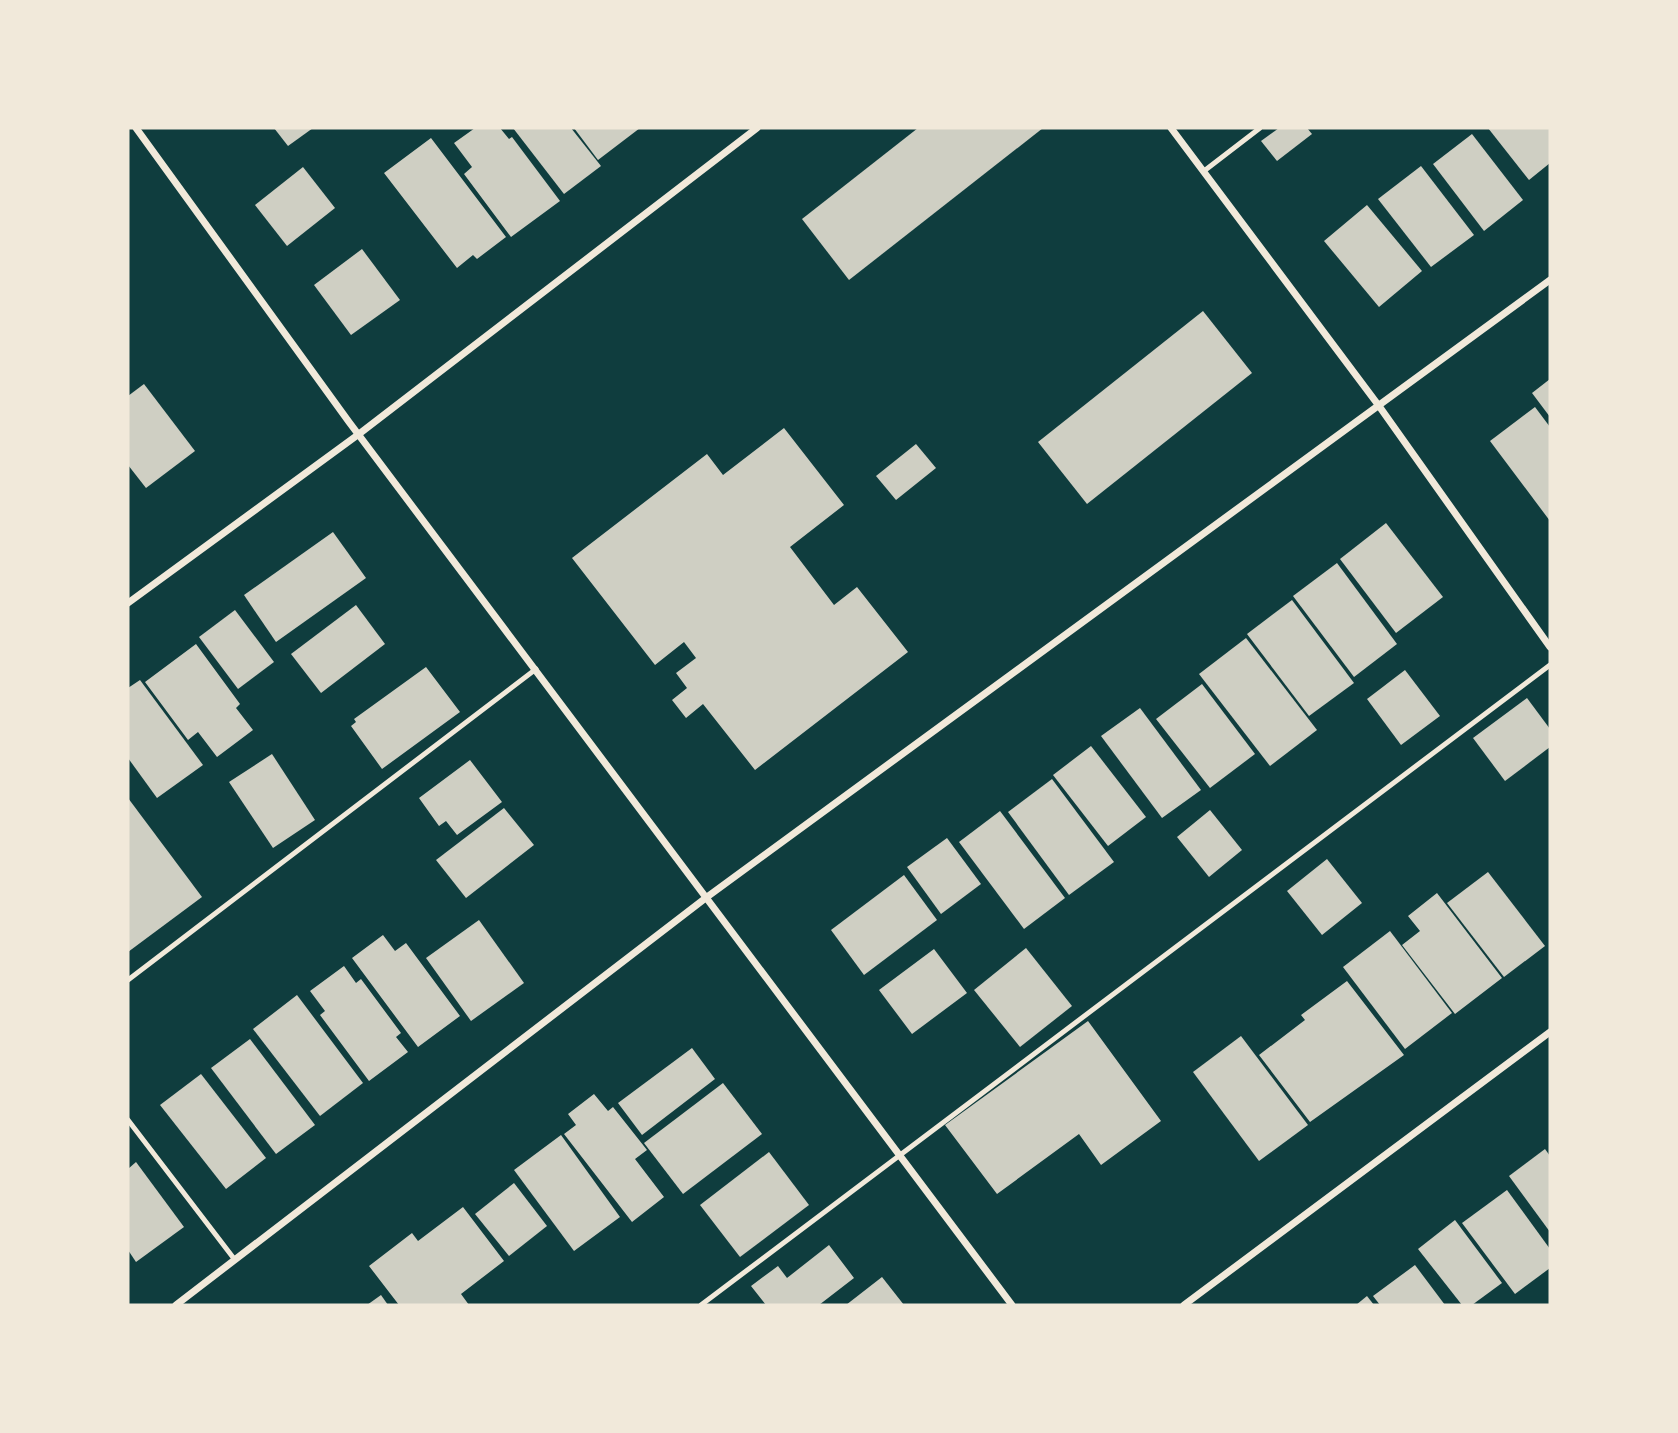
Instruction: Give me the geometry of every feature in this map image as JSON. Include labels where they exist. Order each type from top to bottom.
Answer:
[{"type":"street","points":[[136,128],[359,435],[1012,1305]]},
{"type":"street","points":[[128,603],[359,435],[757,128]]},
{"type":"street","points":[[1171,128],[1379,406],[1550,647]]},
{"type":"street","points":[[176,1305],[707,897],[1550,279]]},
{"type":"street","points":[[1184,1305],[1550,1032]]},
{"type":"lane","points":[[1203,171],[1260,128]]},
{"type":"lane","points":[[701,1305],[1550,664]]},
{"type":"lane","points":[[128,980],[536,669]]},
{"type":"lane","points":[[128,1120],[235,1260]]},
{"type":"building","points":[[274,128],[313,128],[288,146]]},
{"type":"building","points":[[475,128],[500,128],[509,139],[512,137],[560,201],[511,237],[464,174],[472,167],[454,143]]},
{"type":"building","points":[[513,128],[571,128],[601,166],[564,194]]},
{"type":"building","points":[[574,128],[640,128],[598,160]]},
{"type":"building","points":[[918,128],[1043,128],[849,280],[802,219]]},
{"type":"building","points":[[1279,128],[1307,128],[1312,134],[1277,161],[1261,141]]},
{"type":"building","points":[[1488,128],[1550,128],[1550,163],[1529,180]]},
{"type":"building","points":[[1472,134],[1523,200],[1484,231],[1433,164]]},
{"type":"building","points":[[431,138],[506,237],[477,259],[473,255],[457,268],[384,173]]},
{"type":"building","points":[[1421,166],[1474,235],[1431,267],[1378,199]]},
{"type":"building","points":[[303,167],[335,208],[287,246],[255,205]]},
{"type":"building","points":[[1367,205],[1422,271],[1379,307],[1324,241]]},
{"type":"building","points":[[362,249],[400,300],[351,335],[314,285]]},
{"type":"building","points":[[1203,311],[1252,373],[1087,504],[1038,442]]},
{"type":"building","points":[[1550,379],[1550,417],[1532,393]]},
{"type":"building","points":[[144,384],[195,451],[146,488],[128,465],[128,396]]},
{"type":"building","points":[[1535,407],[1550,427],[1550,521],[1490,441]]},
{"type":"building","points":[[784,428],[844,505],[790,547],[834,605],[857,587],[908,652],[755,770],[703,704],[686,718],[672,700],[687,688],[676,673],[696,658],[684,642],[655,665],[572,558],[707,454],[723,475]]},
{"type":"building","points":[[916,444],[936,468],[896,500],[876,476]]},
{"type":"building","points":[[1386,523],[1443,597],[1396,633],[1340,559]]},
{"type":"building","points":[[333,532],[366,578],[276,642],[244,595]]},
{"type":"building","points":[[1337,563],[1397,644],[1354,677],[1293,596]]},
{"type":"building","points":[[1292,600],[1354,683],[1309,716],[1247,634]]},
{"type":"building","points":[[356,605],[385,644],[321,693],[291,654]]},
{"type":"building","points":[[235,610],[274,662],[238,689],[199,637]]},
{"type":"building","points":[[1246,638],[1317,730],[1270,766],[1199,674]]},
{"type":"building","points":[[196,644],[240,704],[236,708],[253,730],[217,757],[198,732],[188,740],[145,682]]},
{"type":"building","points":[[426,667],[460,712],[382,769],[351,726],[356,722],[354,719]]},
{"type":"building","points":[[1405,670],[1440,716],[1401,745],[1367,699]]},
{"type":"building","points":[[140,680],[203,765],[157,798],[128,758],[128,688]]},
{"type":"building","points":[[1202,684],[1255,754],[1210,788],[1156,719]]},
{"type":"building","points":[[1527,698],[1550,729],[1550,747],[1505,781],[1473,738]]},
{"type":"building","points":[[1140,708],[1201,790],[1162,818],[1101,736]]},
{"type":"building","points":[[1091,746],[1146,817],[1108,846],[1053,775]]},
{"type":"building","points":[[272,754],[315,820],[273,848],[229,782]]},
{"type":"building","points":[[470,760],[502,802],[457,835],[446,821],[439,826],[419,798]]},
{"type":"building","points":[[1052,779],[1114,862],[1069,895],[1008,812]]},
{"type":"building","points":[[128,798],[202,897],[128,952]]},
{"type":"building","points":[[504,808],[534,845],[466,898],[436,860]]},
{"type":"building","points":[[1210,810],[1242,850],[1209,877],[1177,837]]},
{"type":"building","points":[[1000,811],[1065,898],[1024,929],[959,842]]},
{"type":"building","points":[[947,838],[981,884],[941,914],[907,867]]},
{"type":"building","points":[[1327,859],[1362,903],[1322,935],[1287,891]]},
{"type":"building","points":[[1488,872],[1545,946],[1504,977],[1447,903]]},
{"type":"building","points":[[904,875],[937,920],[864,975],[831,930]]},
{"type":"building","points":[[1437,893],[1502,978],[1455,1014],[1402,945],[1420,931],[1408,916]]},
{"type":"building","points":[[479,920],[524,983],[471,1021],[426,958]]},
{"type":"building","points":[[1390,931],[1452,1013],[1405,1049],[1343,967]]},
{"type":"building","points":[[383,935],[395,951],[406,943],[460,1016],[418,1047],[352,958]]},
{"type":"building","points":[[1026,948],[1072,1006],[1020,1047],[974,990]]},
{"type":"building","points":[[934,949],[967,993],[912,1034],[879,990]]},
{"type":"building","points":[[344,966],[356,983],[361,979],[401,1033],[396,1037],[408,1052],[369,1081],[320,1015],[325,1011],[310,991]]},
{"type":"building","points":[[1347,981],[1404,1055],[1310,1122],[1259,1055],[1305,1020],[1301,1015]]},
{"type":"building","points":[[297,995],[363,1083],[320,1116],[253,1029]]},
{"type":"building","points":[[1088,1021],[1161,1121],[1101,1165],[1079,1134],[997,1194],[945,1125]]},
{"type":"building","points":[[1241,1036],[1308,1125],[1259,1161],[1193,1072]]},
{"type":"building","points":[[250,1039],[315,1125],[276,1154],[211,1068]]},
{"type":"building","points":[[692,1048],[715,1079],[642,1135],[618,1103]]},
{"type":"building","points":[[201,1074],[266,1158],[226,1189],[160,1105]]},
{"type":"building","points":[[723,1083],[762,1134],[683,1194],[644,1143]]},
{"type":"building","points":[[594,1094],[608,1111],[613,1107],[647,1150],[635,1159],[664,1197],[632,1222],[564,1134],[576,1125],[568,1114]]},
{"type":"building","points":[[561,1135],[620,1217],[574,1251],[514,1170]]},
{"type":"building","points":[[1545,1149],[1550,1156],[1550,1232],[1509,1176]]},
{"type":"building","points":[[769,1152],[809,1205],[740,1257],[700,1205]]},
{"type":"building","points":[[136,1162],[184,1227],[136,1262],[128,1250],[128,1169]]},
{"type":"building","points":[[514,1183],[547,1226],[509,1256],[475,1214]]},
{"type":"building","points":[[1507,1190],[1550,1249],[1550,1268],[1515,1294],[1462,1223]]},
{"type":"building","points":[[463,1207],[504,1261],[461,1294],[469,1305],[399,1305],[369,1266],[412,1233],[418,1241]]},
{"type":"building","points":[[1455,1220],[1502,1283],[1472,1305],[1462,1305],[1418,1249]]},
{"type":"building","points":[[829,1245],[854,1278],[819,1305],[766,1305],[751,1286],[778,1266],[787,1278]]},
{"type":"building","points":[[1415,1265],[1445,1305],[1380,1305],[1373,1296]]},
{"type":"building","points":[[882,1277],[904,1305],[846,1305]]},
{"type":"building","points":[[381,1295],[388,1305],[367,1305]]},
{"type":"building","points":[[1367,1296],[1374,1305],[1356,1305]]}]
